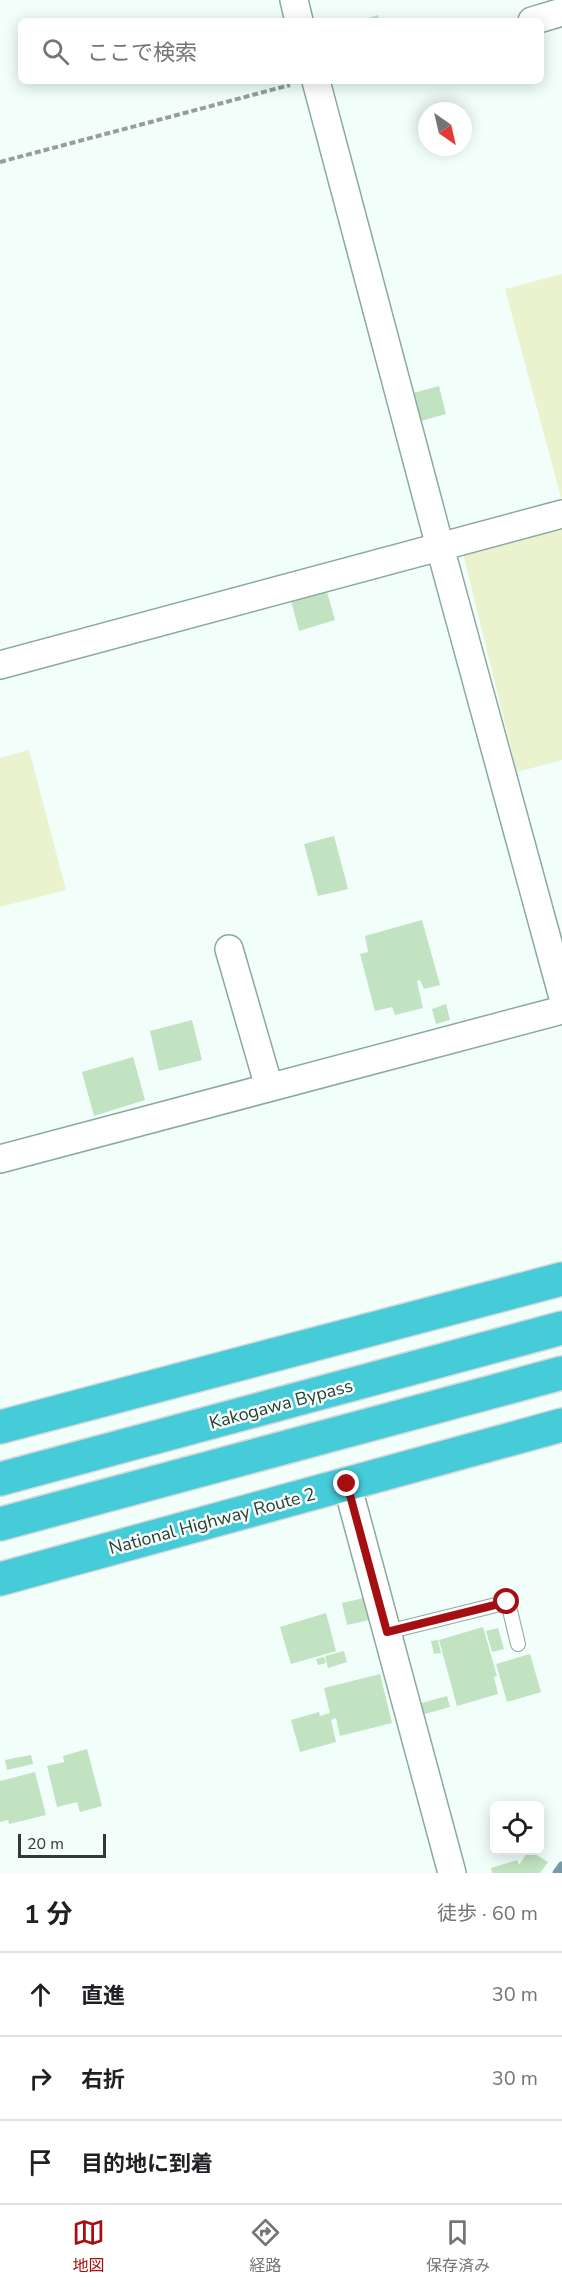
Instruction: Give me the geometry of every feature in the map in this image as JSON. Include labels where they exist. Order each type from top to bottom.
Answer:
[{"type":"highway","points":[[0,1427],[562,1279]]},
{"type":"highway","name":"Kakogawa Bypass","points":[[0,1479],[562,1328]]},
{"type":"highway","points":[[0,1524],[562,1373]]},
{"type":"highway","name":"National Highway Route 2","points":[[0,1579],[562,1425]]},
{"type":"street","points":[[294,0],[298,18]]},
{"type":"street","points":[[542,18],[562,12]]},
{"type":"street","points":[[306,84],[440,547],[562,994]]},
{"type":"street","points":[[0,665],[562,514]]},
{"type":"street","points":[[230,949],[268,1088]]},
{"type":"street","points":[[0,1159],[562,1010]]},
{"type":"street","points":[[347,1484],[452,1873]]},
{"type":"lane","points":[[387,1632],[507,1602],[518,1644]]},
{"type":"path","points":[[0,162],[297,84]]},
{"type":"green space","points":[[562,274],[562,501],[505,289]]},
{"type":"green space","points":[[562,523],[562,760],[517,772],[462,550]]},
{"type":"green space","points":[[29,750],[66,890],[0,907],[0,758]]},
{"type":"building","points":[[439,386],[446,414],[421,421],[413,393]]},
{"type":"building","points":[[327,592],[335,620],[299,631],[291,601]]},
{"type":"building","points":[[334,836],[348,889],[318,896],[304,844]]},
{"type":"building","points":[[422,920],[440,985],[424,989],[420,980],[417,981],[423,1008],[395,1015],[392,1007],[375,1011],[360,954],[368,952],[365,936]]},
{"type":"building","points":[[446,1004],[450,1020],[436,1024],[432,1009]]},
{"type":"building","points":[[192,1020],[202,1060],[159,1071],[150,1031]]},
{"type":"building","points":[[133,1057],[145,1100],[94,1116],[82,1072]]},
{"type":"building","points":[[364,1598],[369,1620],[347,1625],[342,1603]]},
{"type":"building","points":[[326,1613],[336,1651],[291,1664],[280,1627]]},
{"type":"building","points":[[483,1627],[497,1676],[494,1677],[498,1694],[457,1706],[439,1640]]},
{"type":"building","points":[[498,1628],[504,1649],[492,1652],[486,1631]]},
{"type":"building","points":[[438,1640],[441,1653],[434,1654],[431,1641]]},
{"type":"building","points":[[344,1651],[347,1662],[328,1668],[325,1656]]},
{"type":"building","points":[[530,1654],[541,1692],[507,1702],[496,1664]]},
{"type":"building","points":[[324,1657],[326,1663],[318,1665],[316,1659]]},
{"type":"building","points":[[380,1674],[392,1723],[340,1736],[336,1718],[331,1720],[336,1742],[300,1752],[291,1720],[319,1712],[320,1716],[330,1713],[324,1688]]},
{"type":"building","points":[[447,1696],[450,1707],[421,1715],[418,1704]]},
{"type":"building","points":[[87,1749],[102,1806],[80,1812],[77,1802],[57,1807],[47,1766],[64,1762],[63,1756]]},
{"type":"building","points":[[31,1755],[33,1764],[7,1770],[5,1760]]},
{"type":"building","points":[[35,1772],[46,1815],[9,1824],[8,1820],[0,1822],[0,1781]]},
{"type":"building","points":[[526,1855],[537,1855],[548,1862],[540,1873],[492,1873],[491,1868],[517,1860],[519,1865]]},
{"type":"waterway","points":[[557,1873],[562,1866]]},
{"type":"route","points":[[347,1484],[387,1632],[507,1602]]}]
